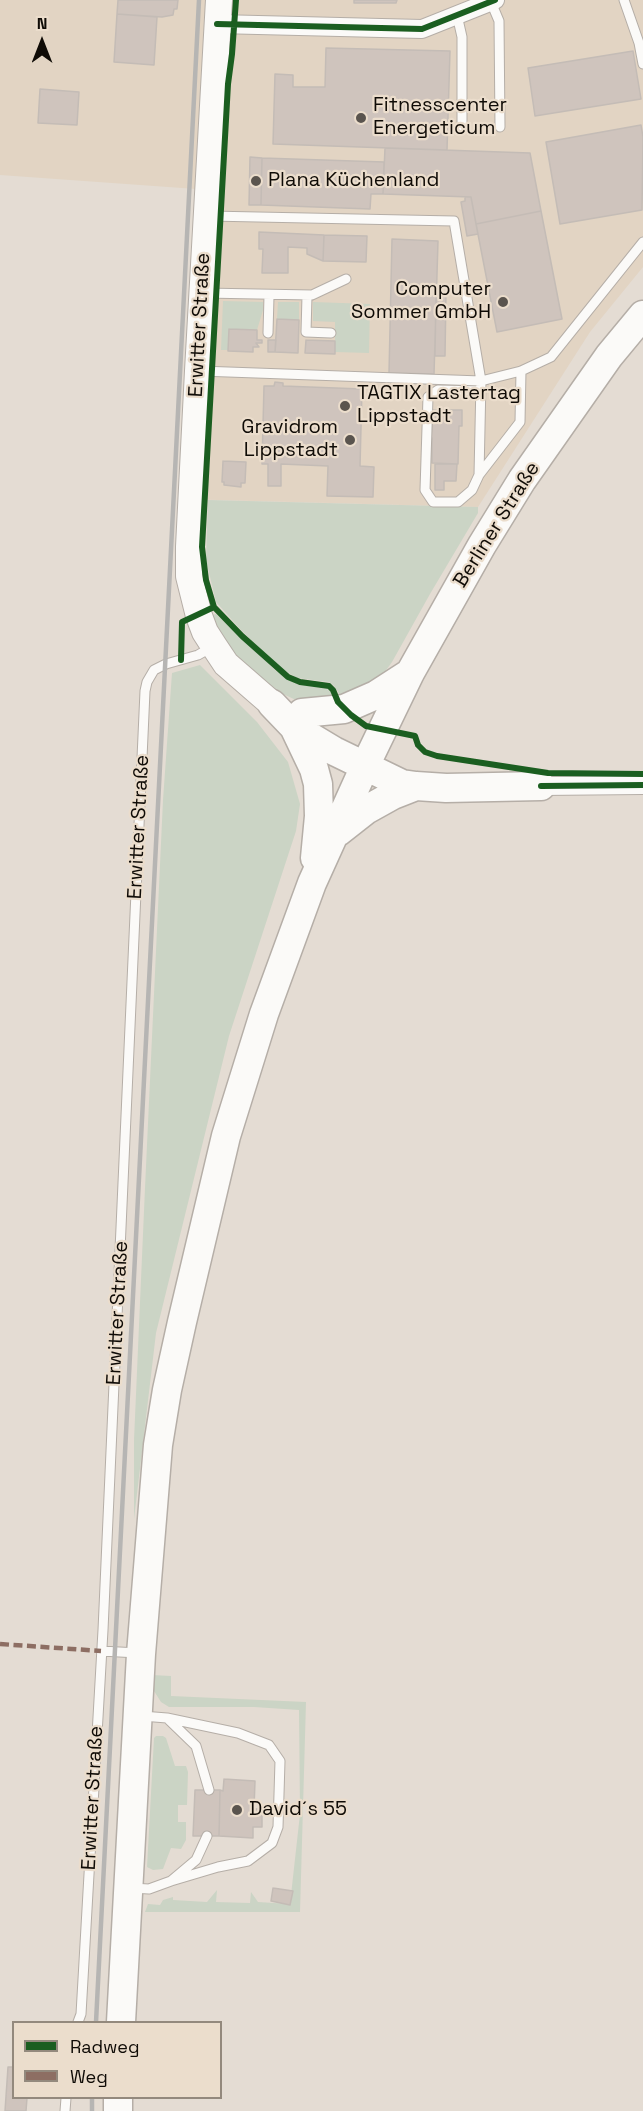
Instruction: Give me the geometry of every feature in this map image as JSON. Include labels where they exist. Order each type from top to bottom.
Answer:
[{"type":"main road","name":"Erwitter Straße","points":[[218,12],[189,576],[199,616],[214,646],[226,664],[272,704]]},
{"type":"main road","name":"Berliner Straße","points":[[369,758],[410,673],[482,545],[522,480],[609,356],[643,315]]},
{"type":"main road","points":[[298,720],[344,709],[376,695],[410,673]]},
{"type":"main road","points":[[272,704],[369,758],[402,784],[542,786]]},
{"type":"main road","points":[[298,720],[319,790],[319,816],[312,883]]},
{"type":"main road","name":"Erwitter Straße","points":[[122,2021],[141,1654],[158,1445],[167,1390],[226,1136],[264,1014],[312,883],[369,758]]},
{"type":"main road","points":[[369,758],[441,772],[542,786]]},
{"type":"main road","points":[[334,835],[366,810],[393,795],[416,786]]},
{"type":"street","points":[[218,12],[422,29],[493,1]]},
{"type":"street","points":[[542,786],[643,785]]},
{"type":"lane","points":[[624,0],[639,43],[643,64]]},
{"type":"lane","points":[[493,1],[499,21],[500,127]]},
{"type":"lane","points":[[457,15],[462,37],[462,126]]},
{"type":"lane","points":[[207,216],[454,221],[481,386],[479,476]]},
{"type":"lane","points":[[521,371],[520,422],[479,476],[472,490],[458,502],[433,502],[425,490],[428,397],[438,390],[481,386],[551,357],[643,242]]},
{"type":"lane","points":[[202,293],[312,296],[346,279]]},
{"type":"lane","points":[[268,333],[269,296]]},
{"type":"lane","points":[[307,296],[306,332],[331,333]]},
{"type":"lane","points":[[198,371],[481,386]]},
{"type":"lane","name":"Erwitter Straße","points":[[78,2021],[82,2002],[101,1651],[145,691],[154,670],[166,664],[198,655],[214,646]]},
{"type":"lane","points":[[101,1651],[141,1654]]},
{"type":"lane","points":[[129,1888],[149,1889],[218,1867],[248,1861],[272,1843],[278,1827],[280,1761],[269,1745],[238,1733],[167,1718],[138,1715]]},
{"type":"lane","points":[[167,1718],[196,1746],[209,1790]]},
{"type":"lane","points":[[171,1881],[196,1860],[207,1836]]},
{"type":"shaded area","points":[[0,0],[643,0],[643,267],[590,332],[478,507],[181,499],[196,189],[0,175]]},
{"type":"green space","points":[[223,301],[263,302],[257,330],[229,329],[228,350],[221,350]]},
{"type":"green space","points":[[278,302],[299,302],[299,320],[277,319]]},
{"type":"green space","points":[[313,302],[370,304],[369,353],[335,352],[335,322],[313,321]]},
{"type":"green space","points":[[208,500],[478,507],[478,513],[392,662],[384,673],[344,701],[329,682],[297,678],[279,667],[216,602],[206,560]]},
{"type":"green space","points":[[216,614],[276,671],[297,684],[327,689],[331,692],[334,704],[296,700],[272,689],[248,670],[228,647],[210,615]]},
{"type":"green space","points":[[200,665],[257,722],[288,762],[300,804],[296,831],[229,1036],[156,1333],[134,1519],[134,1440],[145,1188],[163,800],[172,673]]},
{"type":"green space","points":[[152,1675],[171,1676],[171,1696],[306,1702],[300,1912],[145,1912],[148,1904],[160,1905],[163,1900],[173,1897],[173,1900],[207,1902],[217,1890],[216,1902],[250,1903],[251,1892],[258,1902],[290,1904],[300,1814],[299,1710],[254,1707],[169,1707],[161,1702],[154,1691]]},
{"type":"green space","points":[[156,1736],[166,1738],[175,1766],[186,1766],[188,1772],[187,1805],[178,1805],[178,1822],[186,1822],[186,1840],[181,1849],[171,1848],[163,1869],[153,1870],[147,1867],[154,1738]]},
{"type":"building","points":[[118,0],[178,0],[177,9],[174,9],[173,15],[162,17],[117,14]]},
{"type":"building","points":[[354,0],[397,0],[396,3],[354,3]]},
{"type":"building","points":[[117,14],[157,17],[154,65],[114,62]]},
{"type":"building","name":"Fitnesscenter Energeticum","points":[[326,48],[450,51],[447,150],[273,144],[275,74],[293,75],[293,87],[325,87]]},
{"type":"building","points":[[633,51],[641,99],[535,116],[528,68]]},
{"type":"building","points":[[40,89],[79,92],[77,125],[38,123]]},
{"type":"building","points":[[641,125],[643,137],[642,210],[560,224],[546,142]]},
{"type":"building","points":[[385,148],[530,153],[541,211],[476,224],[471,197],[383,194]]},
{"type":"building","name":"Plana Küchenland","points":[[250,157],[262,158],[261,205],[249,205]]},
{"type":"building","points":[[262,158],[384,162],[383,194],[371,194],[370,209],[261,205]]},
{"type":"building","points":[[465,197],[471,197],[478,234],[467,236],[461,202],[465,201]]},
{"type":"building","points":[[541,211],[562,319],[497,332],[476,224]]},
{"type":"building","points":[[259,232],[324,235],[323,261],[307,254],[307,248],[288,247],[288,273],[262,273],[263,249],[259,249]]},
{"type":"building","points":[[324,235],[367,236],[366,262],[323,261]]},
{"type":"building","points":[[392,239],[438,241],[434,374],[389,373]]},
{"type":"building","points":[[436,293],[446,293],[445,356],[435,356]]},
{"type":"building","points":[[277,319],[299,320],[298,353],[275,352]]},
{"type":"building","points":[[229,329],[257,330],[257,340],[262,340],[262,343],[256,343],[259,347],[253,347],[253,352],[228,351]]},
{"type":"building","points":[[268,340],[276,340],[275,352],[268,352]]},
{"type":"building","points":[[306,340],[335,341],[335,354],[305,353]]},
{"type":"building","points":[[275,382],[283,383],[283,386],[362,389],[360,466],[374,467],[373,497],[327,496],[328,466],[281,464],[281,486],[268,486],[268,464],[262,464],[264,386],[274,386]]},
{"type":"building","points":[[431,410],[462,410],[462,426],[459,426],[458,464],[432,463],[433,414]]},
{"type":"building","points":[[223,461],[246,462],[245,483],[241,483],[241,487],[224,485],[222,482]]},
{"type":"building","points":[[435,464],[457,464],[456,481],[444,481],[444,490],[435,490]]},
{"type":"building","points":[[224,1779],[255,1781],[254,1809],[262,1809],[262,1827],[253,1827],[253,1838],[219,1836],[220,1790],[223,1791]]},
{"type":"building","points":[[195,1790],[220,1790],[219,1836],[193,1836]]},
{"type":"building","points":[[273,1888],[293,1891],[290,1905],[271,1901]]},
{"type":"building","points":[[8,2067],[12,2067],[12,2099],[27,2099],[26,2111],[5,2111]]},
{"type":"railway","points":[[96,2021],[199,0]]},
{"type":"railway","points":[[92,2099],[92,2111]]},
{"type":"marked path","points":[[0,1644],[101,1651]]},
{"type":"cycle path","points":[[181,660],[182,622],[214,607],[206,580],[202,547],[228,84],[236,0]]},
{"type":"cycle path","points":[[217,24],[422,29],[495,0]]},
{"type":"cycle path","points":[[214,607],[242,636],[288,677],[300,682],[329,686],[338,702],[366,726],[415,736],[418,745],[425,752],[437,756],[548,773],[643,774]]},
{"type":"cycle path","points":[[541,786],[643,785]]},
{"type":"place","name":"Fitnesscenter Energeticum","points":[[361,118]]},
{"type":"place","name":"Plana Küchenland","points":[[256,181]]},
{"type":"place","name":"Computer Sommer GmbH","points":[[503,302]]},
{"type":"place","name":"TAGTIX Lastertag Lippstadt","points":[[345,406]]},
{"type":"place","name":"Gravidrom Lippstadt","points":[[350,440]]},
{"type":"place","name":"David´s 55","points":[[237,1810]]}]
